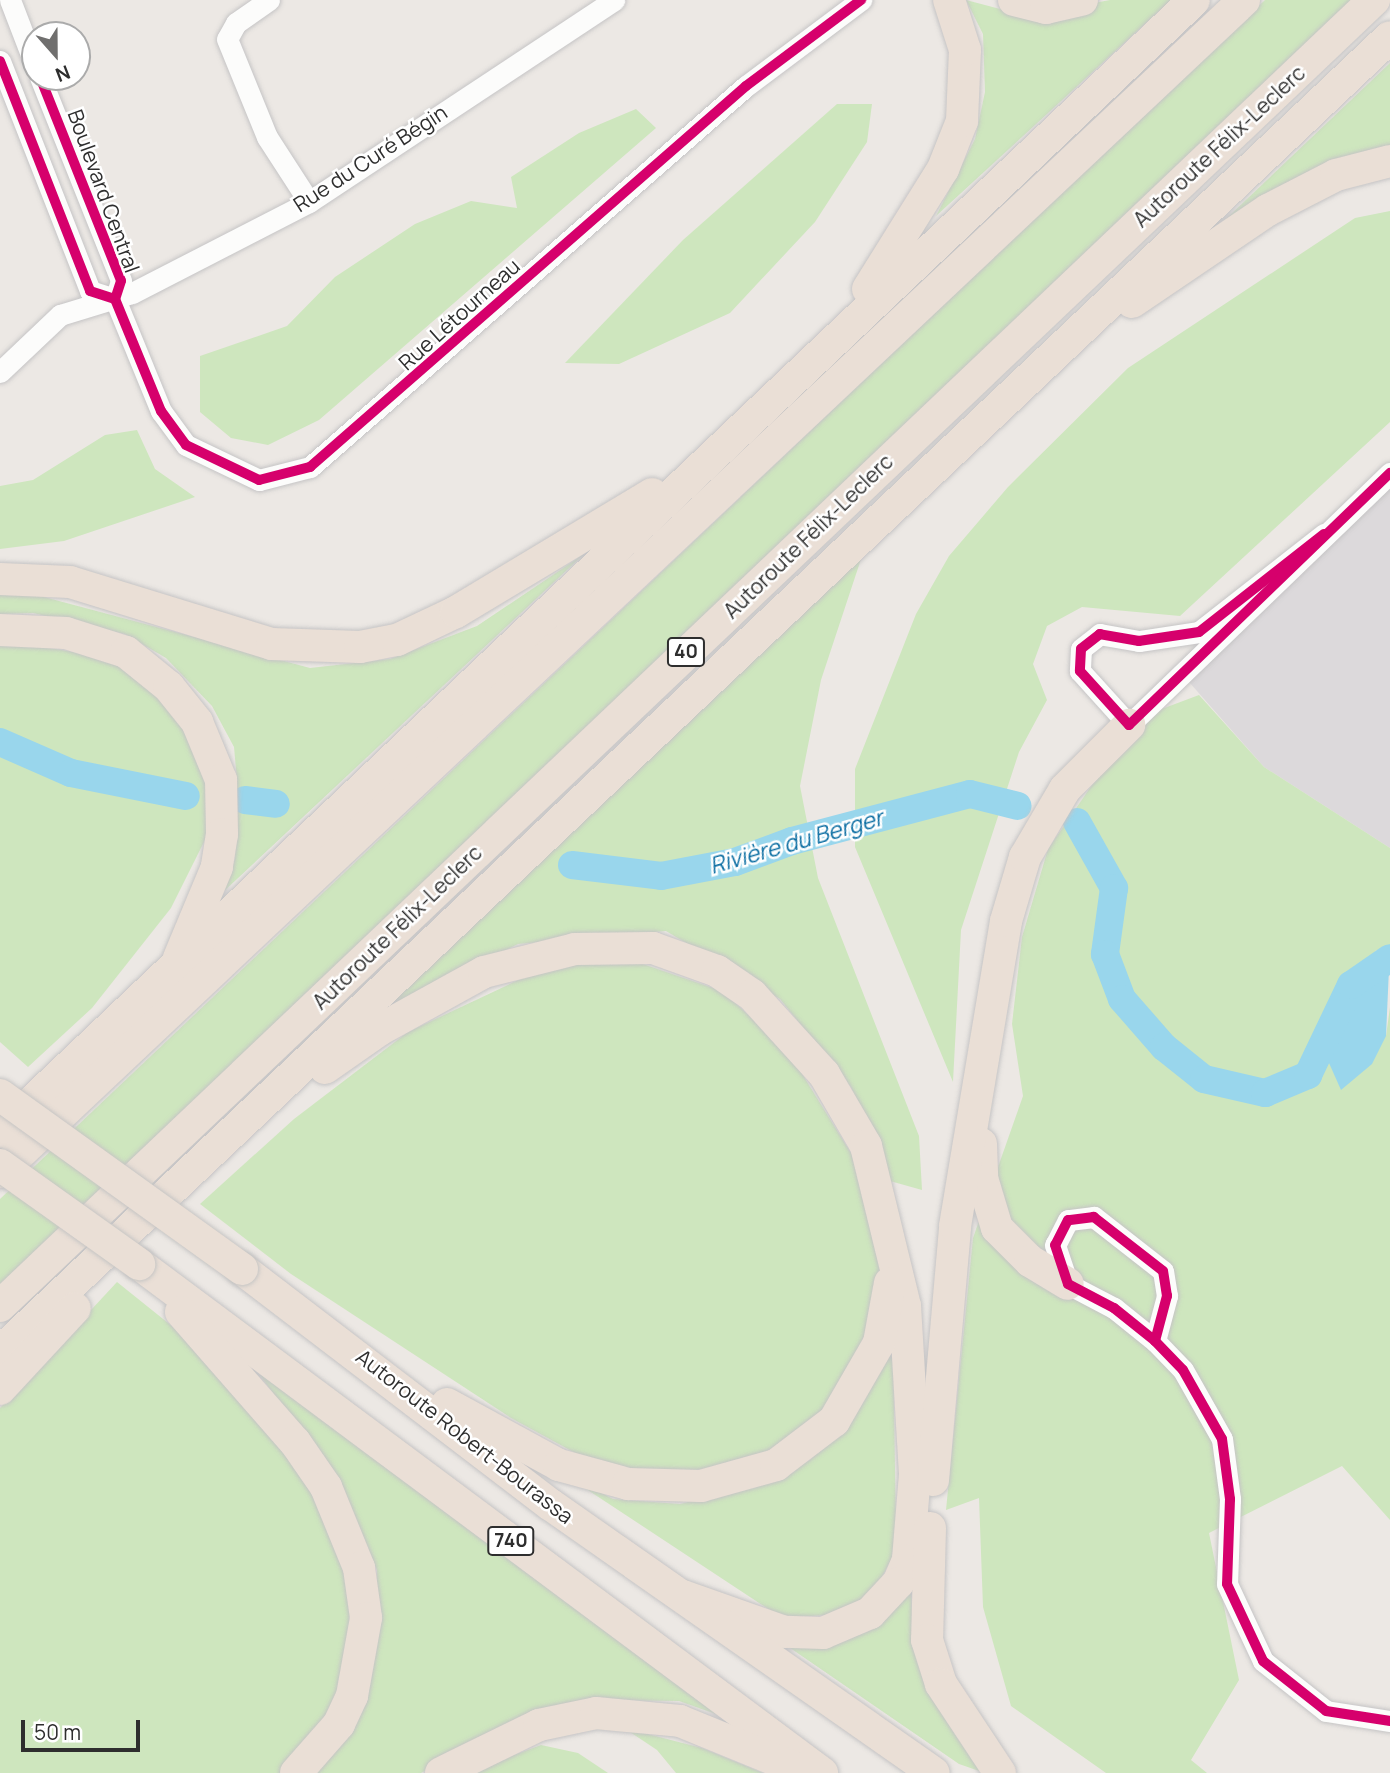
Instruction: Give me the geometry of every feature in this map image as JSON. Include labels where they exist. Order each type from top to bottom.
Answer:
[{"type":"highway","points":[[835,339],[943,169],[962,121],[965,50],[949,0]]},
{"type":"highway","points":[[1014,0],[1046,8],[1082,0]]},
{"type":"highway","points":[[0,1132],[1194,0]]},
{"type":"highway","points":[[0,1172],[1244,0]]},
{"type":"highway","name":"Autoroute Félix-Leclerc","points":[[0,1306],[1374,0]]},
{"type":"highway","points":[[0,1352],[1390,37]]},
{"type":"highway","points":[[1059,351],[1268,210],[1336,175],[1390,161]]},
{"type":"highway","points":[[0,579],[70,582],[272,644],[360,647],[397,639],[456,612],[706,460]]},
{"type":"highway","points":[[0,630],[66,633],[126,652],[169,687],[197,722],[221,780],[222,834],[218,867],[175,968]]},
{"type":"highway","points":[[1000,1773],[941,1684],[927,1640],[928,1544],[955,1226],[1006,921],[1025,857],[1065,789],[1129,725]]},
{"type":"highway","points":[[219,1145],[379,1030],[484,972],[575,949],[653,948],[717,971],[752,995],[816,1063],[866,1146],[894,1250],[911,1364],[914,1535],[898,1583],[857,1620],[809,1634],[763,1626],[683,1596]]},
{"type":"highway","points":[[989,1018],[982,1178],[997,1228],[1011,1245],[1068,1284]]},
{"type":"highway","points":[[0,1073],[63,1141]]},
{"type":"highway","name":"Autoroute Robert-Bourassa","points":[[0,1095],[372,1363],[551,1505],[934,1773]]},
{"type":"highway","points":[[0,1166],[139,1264],[195,1315],[295,1442],[326,1487],[359,1568],[366,1618],[352,1696],[338,1724],[296,1773]]},
{"type":"highway","points":[[372,1363],[559,1465],[628,1484],[701,1486],[776,1465],[834,1420],[879,1343],[894,1250]]},
{"type":"highway","points":[[0,1389],[76,1306],[95,1263]]},
{"type":"highway","name":"740","points":[[195,1315],[822,1773]]},
{"type":"highway","points":[[441,1773],[539,1725],[596,1713],[680,1721],[789,1767],[822,1773]]},
{"type":"street","points":[[10,0],[21,29]]},
{"type":"street","points":[[269,0],[236,23],[227,39],[267,136],[309,202]]},
{"type":"street","name":"Rue du Curé Bégin","points":[[0,372],[61,315],[115,299],[309,202],[614,0]]},
{"type":"street","name":"Rue Létourneau","points":[[115,299],[161,411],[186,445],[259,480],[310,467],[746,86],[861,0]]},
{"type":"street","name":"Boulevard Central","points":[[0,61],[90,291],[115,299],[121,281],[46,91]]},
{"type":"street","points":[[1324,534],[1199,632],[1139,641],[1100,634],[1081,649],[1080,671],[1129,725],[1390,473]]},
{"type":"street","points":[[1155,1341],[1167,1296],[1163,1271],[1094,1217],[1068,1220],[1059,1231],[1056,1262],[1068,1284],[1155,1341],[1182,1370],[1222,1439],[1230,1499],[1227,1584],[1263,1661],[1297,1694],[1326,1711],[1390,1721]]},
{"type":"shaded area","points":[[1390,473],[1390,848],[1264,767],[1182,674]]},
{"type":"green space","points":[[966,0],[1026,16],[1110,0],[1171,0],[936,216],[975,139],[985,92],[983,34]]},
{"type":"green space","points":[[1265,0],[1356,0],[0,1288],[0,1199]]},
{"type":"green space","points":[[1390,63],[1390,152],[1207,237]]},
{"type":"green space","points":[[837,104],[872,104],[867,142],[815,222],[730,313],[619,364],[565,363],[683,240]]},
{"type":"green space","points":[[636,109],[656,128],[319,420],[268,445],[231,438],[200,412],[200,356],[287,326],[335,277],[415,224],[471,201],[517,208],[511,177],[579,133]]},
{"type":"green space","points":[[1390,211],[1390,422],[1180,616],[1082,607],[1047,626],[1033,664],[1047,700],[1019,752],[961,930],[953,1082],[855,847],[855,769],[916,614],[949,556],[1008,487],[1128,368],[1355,218]]},
{"type":"green space","points":[[137,430],[155,469],[195,497],[64,541],[0,549],[0,486],[33,480],[105,435]]},
{"type":"green space","points":[[865,547],[821,680],[800,786],[818,878],[919,1136],[922,1190],[890,1181],[851,1087],[780,999],[666,931],[518,944],[378,1013]]},
{"type":"green space","points":[[584,554],[222,893],[235,859],[237,780],[234,747],[212,706],[166,658],[125,634],[33,613],[0,614],[0,593],[14,589],[310,668],[390,659],[477,626]]},
{"type":"green space","points":[[13,642],[116,659],[149,685],[198,748],[207,782],[207,836],[171,908],[92,1008],[28,1067],[0,1042],[0,645]]},
{"type":"green space","points":[[1199,695],[1264,767],[1390,848],[1390,946],[1375,951],[1386,1036],[1390,1007],[1390,1520],[1342,1466],[1209,1533],[1239,1680],[1191,1760],[1207,1773],[1106,1773],[1011,1706],[983,1607],[979,1498],[946,1510],[973,1238],[1023,1096],[1012,1024],[1022,937],[1048,849],[1092,785],[1159,710]]},
{"type":"green space","points":[[634,961],[722,991],[788,1051],[854,1158],[880,1253],[880,1297],[869,1337],[823,1410],[781,1445],[740,1464],[659,1477],[577,1454],[511,1418],[291,1274],[200,1204],[294,1119],[408,1032],[531,974],[583,962]]},
{"type":"green space","points":[[117,1282],[193,1343],[280,1440],[334,1528],[353,1614],[337,1701],[280,1773],[0,1773],[0,1408]]},
{"type":"green space","points":[[893,1344],[896,1528],[892,1558],[877,1586],[856,1604],[826,1615],[782,1618],[562,1473],[613,1499],[680,1504],[771,1481],[810,1460],[851,1416]]},
{"type":"green space","points":[[252,1364],[730,1719],[679,1701],[604,1700],[467,1748],[421,1773],[308,1773],[375,1657],[377,1570],[337,1482]]},
{"type":"green space","points":[[911,1587],[913,1644],[985,1773],[959,1764],[780,1641]]},
{"type":"green space","points":[[624,1728],[702,1748],[763,1773],[676,1773],[657,1750]]},
{"type":"green space","points":[[541,1745],[578,1753],[608,1773],[465,1773]]},
{"type":"water","points":[[1390,946],[1386,1036],[1372,1064],[1341,1090],[1325,1054],[1346,977]]},
{"type":"waterway","name":"Rivière du Berger","points":[[0,742],[71,773],[186,796]]},
{"type":"waterway","name":"Rivière du Berger","points":[[572,865],[661,876],[735,862],[792,841],[970,794],[1018,806]]},
{"type":"waterway","name":"Rivière du Berger","points":[[245,800],[276,804]]},
{"type":"waterway","name":"Rivière du Berger","points":[[1077,822],[1114,888],[1105,954],[1122,999],[1164,1047],[1204,1079],[1265,1093],[1308,1075],[1351,985],[1390,958]]},
{"type":"cycle path","points":[[115,299],[161,411],[186,445],[259,480],[310,467],[746,86],[861,0]]},
{"type":"cycle path","points":[[0,61],[90,291],[115,299]]},
{"type":"cycle path","points":[[46,91],[121,281],[115,299]]},
{"type":"cycle path","points":[[1324,534],[1199,632],[1139,641],[1100,634],[1081,649],[1080,671],[1129,725],[1390,473]]},
{"type":"cycle path","points":[[1155,1341],[1167,1296],[1163,1271],[1094,1217],[1068,1220],[1055,1245],[1068,1284],[1114,1308],[1155,1341],[1183,1370],[1222,1439],[1230,1499],[1227,1584],[1263,1661],[1326,1711],[1390,1721]]}]
